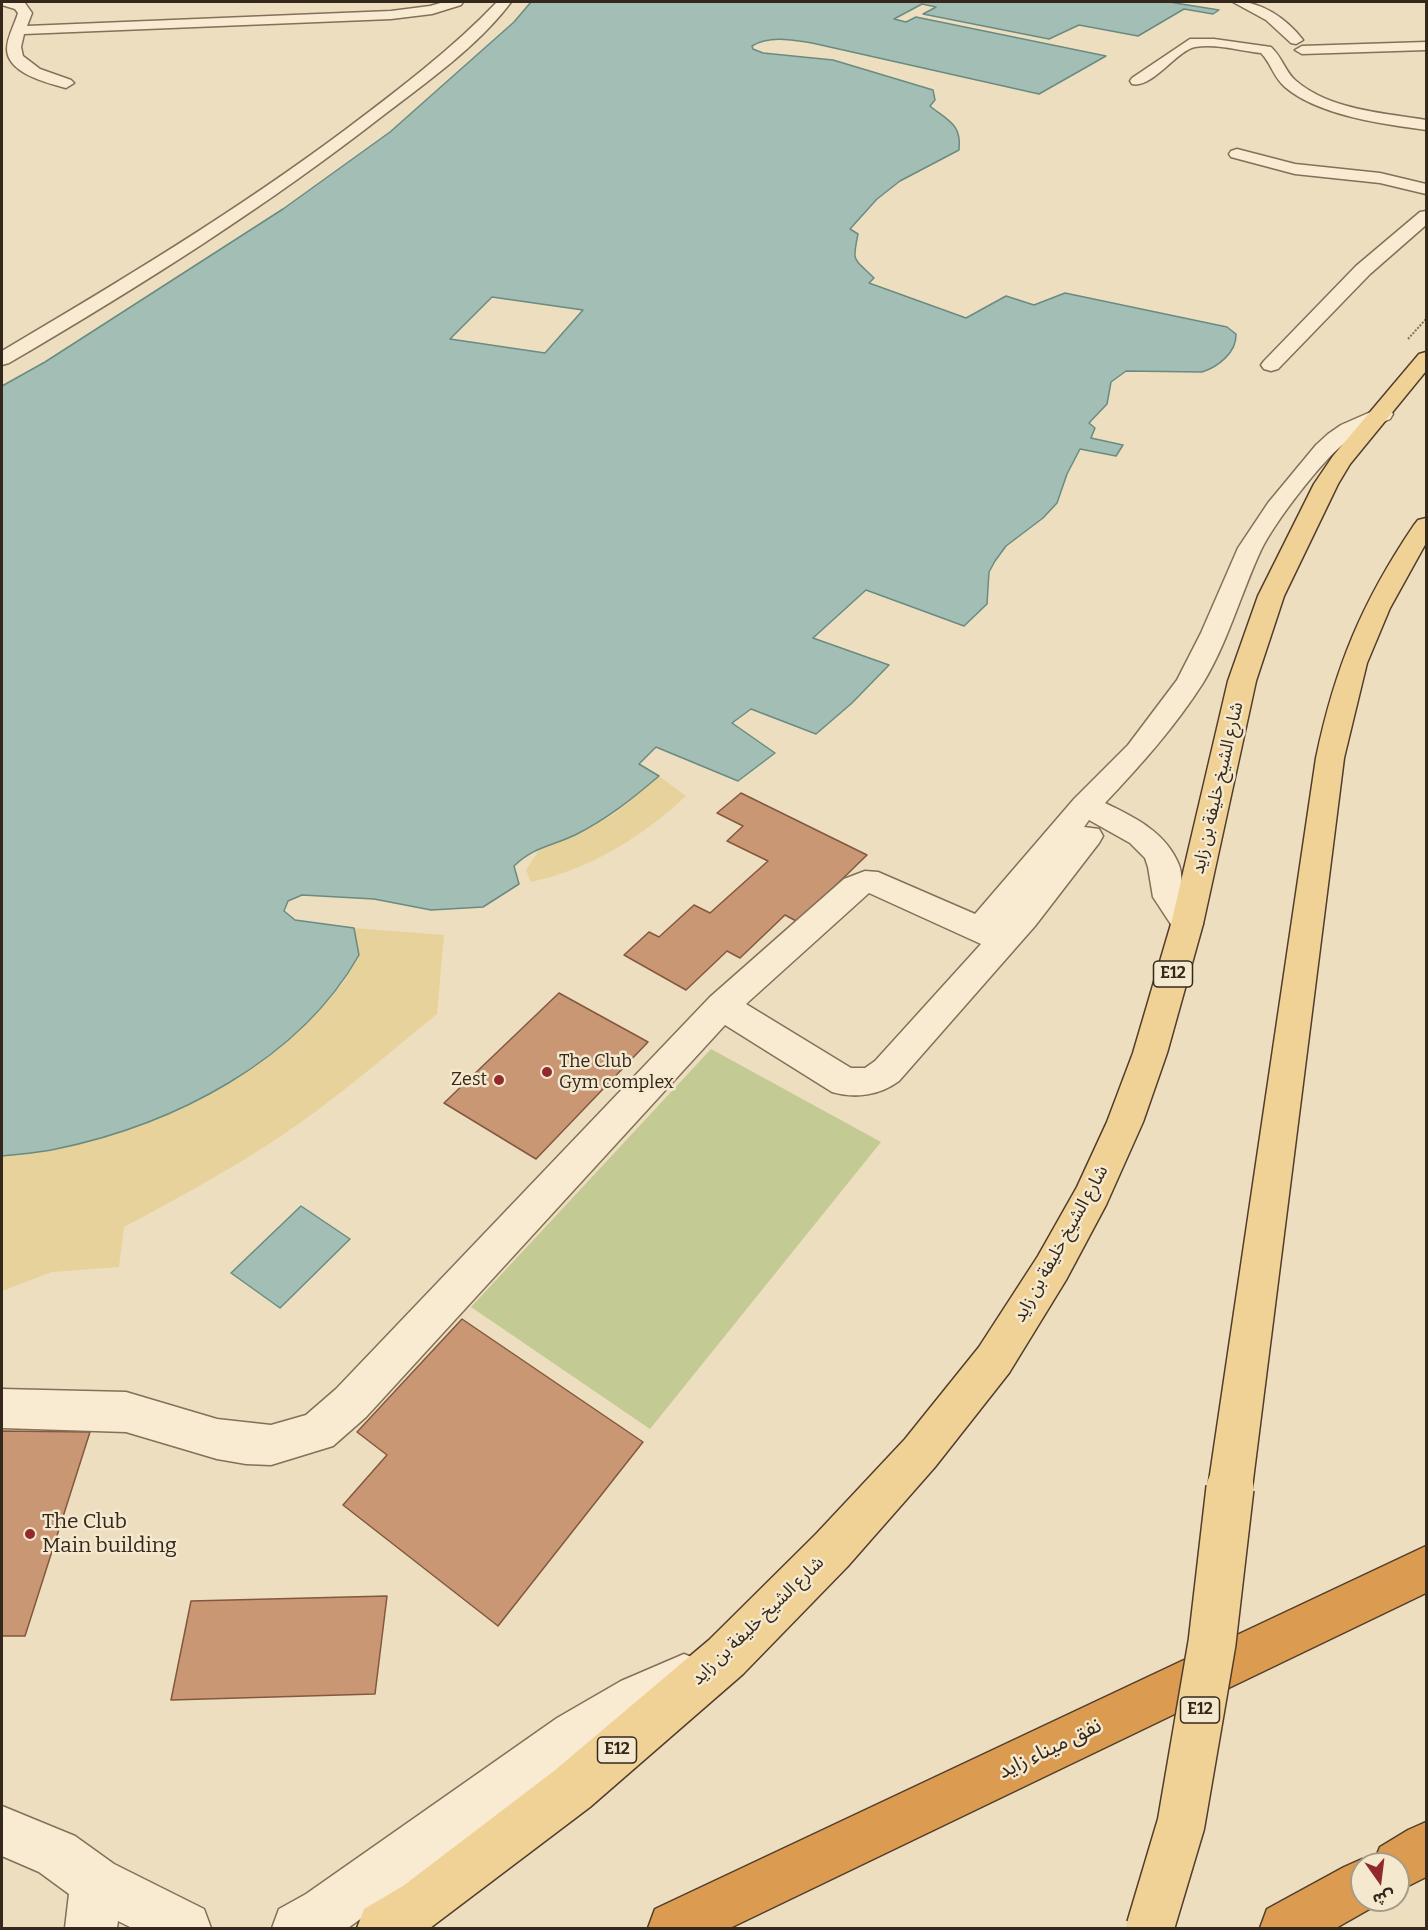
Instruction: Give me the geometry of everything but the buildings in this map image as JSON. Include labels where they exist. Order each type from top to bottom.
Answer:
[{"type":"highway","name":"نفق ميناء زايد","points":[[674,1929],[1426,1569]]},
{"type":"highway","points":[[1410,1858],[1426,1848]]},
{"type":"highway","points":[[1286,1929],[1350,1892]]},
{"type":"main road","name":"شارع الشيخ خليفة بن زايد","points":[[383,1929],[421,1904],[572,1789],[726,1657],[832,1550],[920,1453],[1006,1342],[1052,1268],[1093,1194],[1125,1122],[1150,1053],[1187,924],[1242,681],[1260,625],[1294,545],[1326,484],[1341,461],[1426,358]]},
{"type":"main road","name":"E12","points":[[1150,1929],[1181,1824],[1212,1643],[1230,1488],[1330,758],[1339,711],[1351,669],[1378,603],[1426,525]]},
{"type":"street","points":[[5,2],[24,9],[26,13],[14,49],[16,58],[26,66],[66,83]]},
{"type":"street","points":[[20,30],[392,15],[432,10],[456,2]]},
{"type":"street","points":[[2,359],[154,268],[310,164],[424,75],[504,2]]},
{"type":"street","points":[[1232,2],[1263,20],[1267,29],[1262,44]]},
{"type":"street","points":[[1240,2],[1271,17],[1298,46]]},
{"type":"street","points":[[1137,81],[1187,44],[1262,44],[1282,38],[1298,46],[1426,46]]},
{"type":"street","points":[[1262,44],[1285,79],[1314,98],[1353,111],[1426,123]]},
{"type":"street","points":[[1298,46],[1289,62],[1291,69],[1300,80],[1318,91],[1359,107],[1426,123]]},
{"type":"street","points":[[1237,153],[1294,169],[1380,178],[1426,189]]},
{"type":"street","points":[[1270,365],[1363,270],[1426,216]]},
{"type":"street","points":[[722,1006],[845,1082],[862,1083],[877,1080],[887,1071],[992,936],[1094,811],[1190,682],[1214,633],[1250,548],[1276,508],[1324,450],[1336,439],[1382,414]]},
{"type":"street","points":[[1094,811],[1132,831],[1159,856],[1164,865],[1170,901],[1187,924]]},
{"type":"street","points":[[2,1409],[126,1412],[217,1439],[246,1444],[271,1445],[318,1432],[351,1403],[722,1006],[855,887],[865,882],[878,883],[992,936]]},
{"type":"street","points":[[298,1929],[325,1913],[574,1735],[639,1698],[726,1657]]},
{"type":"street","points":[[2,1831],[57,1854],[93,1905],[185,1929]]},
{"type":"green space","points":[[711,1049],[881,1142],[650,1429],[471,1307]]},
{"type":"sand","points":[[659,776],[686,796],[652,825],[595,860],[531,882],[526,870],[541,847],[573,836],[614,814]]},
{"type":"sand","points":[[354,928],[444,935],[437,1014],[299,1124],[221,1173],[124,1227],[119,1267],[52,1272],[2,1291],[2,1156],[55,1149],[150,1121],[186,1106],[227,1083],[264,1059],[326,1002],[343,983],[359,955]]},
{"type":"water","points":[[531,2],[1169,2],[1219,10],[1213,14],[1184,9],[1138,36],[1079,25],[1049,39],[923,14],[936,7],[922,4],[894,19],[906,22],[916,17],[1106,56],[1039,94],[812,43],[773,39],[752,46],[753,49],[763,53],[833,60],[933,90],[935,100],[930,106],[956,129],[959,150],[900,181],[877,199],[850,229],[858,234],[856,259],[874,278],[869,283],[966,318],[1006,296],[1034,305],[1065,293],[1227,327],[1236,334],[1233,347],[1220,363],[1202,372],[1126,371],[1111,382],[1107,404],[1089,423],[1095,428],[1091,438],[1123,445],[1116,456],[1080,449],[1067,474],[1057,503],[1043,518],[1006,546],[989,572],[987,604],[964,626],[866,590],[813,638],[889,665],[852,703],[816,734],[751,709],[732,723],[775,753],[738,781],[656,747],[639,764],[659,776],[629,801],[598,822],[521,860],[514,866],[519,884],[483,907],[431,910],[374,899],[302,895],[288,901],[284,911],[295,920],[354,928],[359,955],[334,993],[303,1027],[268,1057],[229,1083],[187,1105],[100,1138],[49,1150],[2,1156],[2,386],[45,362],[283,209],[390,132],[514,22]],"holes":[[[492,297],[583,310],[545,353],[450,339]]]},
{"type":"water","points":[[301,1206],[350,1239],[280,1308],[231,1273]]},
{"type":"place","name":"The Club Gym complex","points":[[547,1072]]},
{"type":"place","name":"Zest","points":[[499,1080]]},
{"type":"place","name":"The Club Main building","points":[[30,1534]]}]
